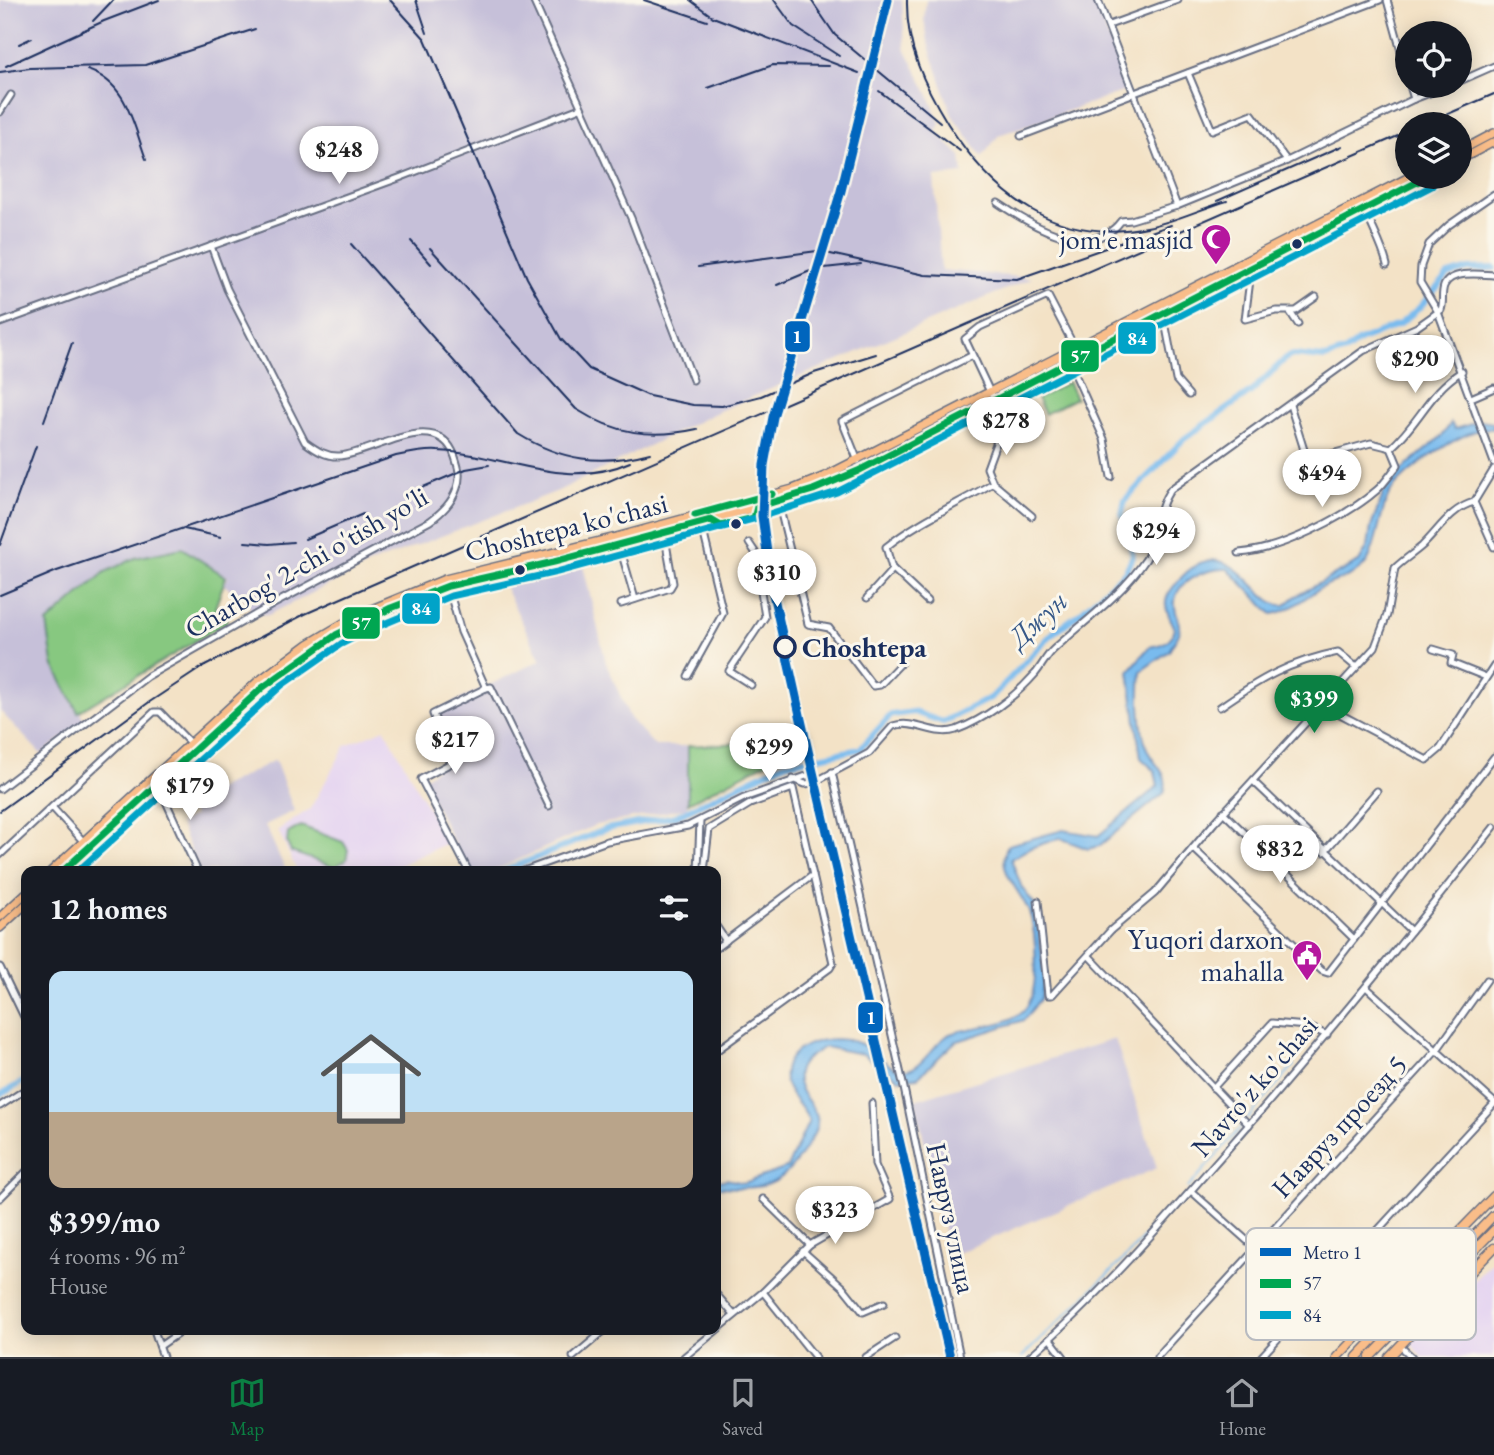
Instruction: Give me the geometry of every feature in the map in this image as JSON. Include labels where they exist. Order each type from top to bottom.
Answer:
[{"type":"highway","points":[[1463,1228],[1494,1196]]},
{"type":"highway","points":[[1476,1233],[1494,1215]]},
{"type":"highway","points":[[1476,1248],[1494,1230],[1486,1223]]},
{"type":"highway","points":[[1476,1267],[1494,1248]]},
{"type":"highway","points":[[1337,1357],[1353,1340]]},
{"type":"highway","points":[[1363,1355],[1380,1340],[1393,1356],[1406,1340]]},
{"type":"highway","points":[[1394,1340],[1400,1346]]},
{"type":"main road","points":[[1472,145],[1494,134]]},
{"type":"main road","points":[[1472,154],[1494,142]]},
{"type":"main road","name":"Choshtepa ko'chasi","points":[[56,866],[191,744],[291,661],[358,615],[445,579],[565,551],[793,489],[858,461],[1395,184]]},
{"type":"main road","name":"Choshtepa ko'chasi","points":[[68,866],[291,661],[363,621],[448,586],[778,501],[859,471],[1163,311],[1404,189]]},
{"type":"main road","points":[[0,917],[21,898]]},
{"type":"main road","points":[[0,928],[21,909]]},
{"type":"street","points":[[533,0],[631,219],[693,380]]},
{"type":"street","points":[[1098,0],[1177,206]]},
{"type":"street","points":[[1109,25],[1178,0]]},
{"type":"street","points":[[1021,135],[1380,0]]},
{"type":"street","points":[[1387,0],[1395,30]]},
{"type":"street","points":[[1472,76],[1494,66]]},
{"type":"street","points":[[1188,73],[1212,130],[1252,114],[1287,160]]},
{"type":"street","points":[[0,112],[10,95]]},
{"type":"street","points":[[998,204],[1035,228],[1081,239],[1114,229],[1121,221],[1177,206],[1287,160],[1414,99]]},
{"type":"street","points":[[0,323],[399,178],[580,108]]},
{"type":"street","points":[[1494,194],[1449,225],[1429,244],[1420,266],[1423,292],[1436,309],[1462,371],[1494,463]]},
{"type":"street","points":[[1365,209],[1374,235],[1381,242],[1387,265]]},
{"type":"street","name":"Charbog' 2-chi o'tish yo'li","points":[[0,789],[148,676],[272,605],[420,526],[442,512],[455,493],[460,471],[451,445],[434,435],[417,434],[338,456],[319,452],[305,442],[227,289],[211,246]]},
{"type":"street","points":[[1245,271],[1250,280],[1245,319],[1276,311],[1290,312],[1316,297]]},
{"type":"street","points":[[794,780],[805,784],[813,782],[869,753],[894,726],[911,725],[937,733],[952,731],[1004,703],[1036,673],[1052,651],[1124,589],[1126,581],[1145,560],[1157,536],[1160,514],[1171,489],[1363,351],[1417,327],[1443,306],[1444,285],[1448,280],[1472,274],[1494,275]]},
{"type":"street","points":[[1032,516],[993,483],[987,468],[998,438],[1001,408],[971,356],[965,339],[980,327],[1048,296],[1075,348]]},
{"type":"street","points":[[1163,311],[1176,380],[1189,395]]},
{"type":"street","points":[[1290,312],[1298,324]]},
{"type":"street","points":[[858,461],[842,421],[971,356]]},
{"type":"street","points":[[1069,361],[1104,439],[1111,477]]},
{"type":"street","points":[[1391,447],[1410,429],[1422,407],[1446,381],[1462,371]]},
{"type":"street","points":[[1471,398],[1494,388]]},
{"type":"street","points":[[1290,405],[1301,437],[1302,477]]},
{"type":"street","points":[[1303,462],[1371,443],[1391,447]]},
{"type":"street","points":[[1240,553],[1266,548],[1331,520],[1360,502],[1378,489],[1398,465],[1391,447]]},
{"type":"street","points":[[1038,901],[1048,995],[1057,992],[1111,930],[1155,893],[1223,812],[1254,782],[1379,641],[1395,568],[1421,548],[1448,518],[1465,504],[1474,502],[1494,469]]},
{"type":"street","points":[[927,601],[893,569],[886,547],[908,529],[942,514],[993,483]]},
{"type":"street","points":[[778,501],[808,624],[829,628],[876,687],[901,663]]},
{"type":"street","points":[[1474,502],[1494,547]]},
{"type":"street","points":[[688,676],[723,613],[701,522]]},
{"type":"street","points":[[621,604],[670,588],[673,583],[664,532]]},
{"type":"street","points":[[749,543],[755,552],[765,617],[729,671],[751,685]]},
{"type":"street","points":[[619,544],[635,599]]},
{"type":"street","points":[[867,598],[893,569]]},
{"type":"street","points":[[448,586],[461,632],[486,688]]},
{"type":"street","points":[[1433,649],[1453,655],[1451,663],[1486,677]]},
{"type":"street","points":[[1220,707],[1276,670],[1303,659],[1338,652],[1356,667]]},
{"type":"street","points":[[1324,705],[1427,760],[1440,749],[1494,666]]},
{"type":"street","points":[[466,866],[421,779],[453,762],[433,714],[491,687],[549,806]]},
{"type":"street","points":[[0,855],[154,712],[160,712],[191,744]]},
{"type":"street","points":[[1193,848],[1324,973],[1330,972],[1494,757]]},
{"type":"street","name":"Навруз улица","points":[[832,772],[904,1088],[960,1357]]},
{"type":"street","points":[[538,866],[607,841],[650,834],[700,821],[744,798],[809,775]]},
{"type":"street","points":[[721,1047],[830,968],[833,963],[793,788],[794,780]]},
{"type":"street","points":[[1254,782],[1324,852],[1411,931]]},
{"type":"street","points":[[158,784],[195,866]]},
{"type":"street","points":[[705,866],[709,829],[750,804],[793,788]]},
{"type":"street","points":[[1324,852],[1377,791]]},
{"type":"street","points":[[52,807],[83,841]]},
{"type":"street","points":[[1223,812],[1354,939]]},
{"type":"street","points":[[698,866],[700,821]]},
{"type":"street","name":"Navro'z ko'chasi","points":[[1029,1357],[1118,1273],[1249,1125],[1327,1035],[1494,827]]},
{"type":"street","points":[[721,944],[813,875]]},
{"type":"street","points":[[721,934],[726,941]]},
{"type":"street","points":[[1089,956],[1249,1125]]},
{"type":"street","points":[[0,967],[21,1011]]},
{"type":"street","name":"Навруз проезд 5","points":[[1274,1228],[1437,1050],[1488,980]]},
{"type":"street","points":[[1366,987],[1494,1103],[1380,1228]]},
{"type":"street","points":[[1213,1088],[1272,1023],[1307,1026],[1327,1035]]},
{"type":"street","points":[[0,1106],[21,1092]]},
{"type":"street","points":[[721,1326],[763,1292],[810,1245],[890,1199],[875,1165],[872,1103]]},
{"type":"street","points":[[0,1198],[21,1177]]},
{"type":"street","points":[[1191,1191],[1246,1241]]},
{"type":"street","points":[[763,1199],[810,1245]]},
{"type":"street","points":[[803,1251],[843,1287],[863,1312],[884,1303]]},
{"type":"street","name":"Навруз проезд 5","points":[[1157,1357],[1246,1259]]},
{"type":"street","points":[[763,1292],[815,1357]]},
{"type":"street","points":[[721,1300],[734,1315]]},
{"type":"street","points":[[156,1335],[163,1357]]},
{"type":"street","points":[[160,1346],[176,1335]]},
{"type":"street","points":[[573,1357],[599,1335]]},
{"type":"street","points":[[684,1357],[710,1335]]},
{"type":"street","points":[[866,1357],[895,1338]]},
{"type":"street","points":[[1050,1339],[1064,1357]]},
{"type":"street","points":[[1261,1357],[1277,1340]]},
{"type":"street","points":[[1400,1346],[1412,1357]]},
{"type":"shaded area","points":[[0,0],[902,0],[905,48],[940,124],[935,132],[961,156],[963,174],[934,177],[941,270],[1032,278],[721,410],[558,491],[374,562],[268,615],[254,613],[242,597],[224,585],[228,577],[182,548],[135,558],[47,624],[52,664],[85,721],[41,754],[0,711]]},
{"type":"shaded area","points":[[926,0],[1094,0],[1128,90],[999,135],[982,157],[952,115],[929,46],[924,20]]},
{"type":"shaded area","points":[[582,561],[606,663],[630,718],[655,746],[688,746],[687,808],[596,825],[504,866],[466,866],[423,780],[446,761],[432,713],[541,660],[502,582]]},
{"type":"shaded area","points":[[385,729],[447,843],[398,866],[295,866],[278,830],[310,809],[346,745]]},
{"type":"shaded area","points":[[275,760],[294,811],[265,825],[284,866],[198,866],[179,823],[194,816],[190,804]]},
{"type":"shaded area","points":[[1115,1039],[1157,1168],[950,1256],[915,1100]]},
{"type":"shaded area","points":[[1494,1260],[1494,1357],[1423,1357],[1411,1344],[1415,1340],[1476,1340],[1476,1278]]},
{"type":"green space","points":[[1068,382],[1076,398],[1045,414],[1037,399]]},
{"type":"green space","points":[[182,548],[226,577],[215,608],[226,616],[227,622],[78,712],[53,664],[47,623],[105,572],[135,558]]},
{"type":"green space","points":[[743,743],[765,755],[769,761],[688,803],[688,746]]},
{"type":"green space","points":[[301,826],[343,842],[348,850],[346,860],[331,866],[291,852],[287,843],[288,833]]},
{"type":"water","points":[[1481,421],[1494,423],[1494,429],[1483,429],[1454,441],[1423,461],[1398,482],[1387,499],[1369,558],[1353,574],[1319,589],[1291,608],[1272,614],[1228,569],[1201,574],[1185,583],[1179,590],[1175,607],[1179,634],[1169,651],[1141,671],[1142,731],[1147,749],[1165,780],[1164,793],[1099,846],[1088,849],[1060,838],[1030,848],[1011,859],[1022,888],[1037,908],[1044,977],[1041,998],[1024,1020],[955,1042],[918,1077],[899,1079],[863,1054],[824,1047],[804,1061],[799,1068],[799,1086],[815,1111],[817,1121],[813,1136],[797,1161],[788,1172],[769,1184],[747,1188],[721,1187],[721,1180],[726,1179],[744,1183],[787,1168],[809,1121],[789,1092],[785,1081],[786,1068],[791,1057],[800,1049],[824,1040],[850,1041],[866,1047],[895,1068],[907,1070],[920,1063],[950,1034],[1009,1020],[1025,1009],[1030,1001],[1035,977],[1034,933],[1029,912],[1007,872],[1005,854],[1008,845],[1063,830],[1098,836],[1158,786],[1155,771],[1141,758],[1129,671],[1149,647],[1171,637],[1175,629],[1166,600],[1171,590],[1191,569],[1208,561],[1224,562],[1273,603],[1285,605],[1296,596],[1359,562],[1368,546],[1371,527],[1384,492],[1399,472],[1442,436],[1451,423],[1455,429]]},
{"type":"waterway","name":"Джун","points":[[517,866],[606,829],[676,816],[783,764],[860,749],[891,715],[914,712],[943,722],[992,697],[1053,633],[1080,613],[1126,571],[1133,555],[1122,514],[1125,500],[1184,439],[1252,391],[1286,358],[1293,355],[1325,358],[1346,351],[1359,341],[1400,324],[1419,308],[1448,275],[1468,269],[1494,268]]},
{"type":"waterway","points":[[1338,1014],[1393,946]]},
{"type":"waterway","points":[[1248,1118],[1294,1065]]},
{"type":"waterway","name":"Джун","points":[[0,1095],[21,1083]]},
{"type":"waterway","points":[[1188,1188],[1241,1127]]},
{"type":"waterway","points":[[1022,1357],[1127,1256],[1168,1210]]},
{"type":"railway","points":[[93,21],[113,0]]},
{"type":"railway","points":[[6,66],[104,21],[159,0]]},
{"type":"railway","points":[[390,0],[425,39],[527,278],[561,339],[589,369],[649,396],[693,405],[722,406],[761,396],[814,373],[876,354]]},
{"type":"railway","points":[[416,0],[427,33]]},
{"type":"railway","points":[[644,0],[707,21]]},
{"type":"railway","points":[[690,0],[713,17],[859,73]]},
{"type":"railway","points":[[774,0],[793,26],[839,56]]},
{"type":"railway","points":[[811,0],[835,35],[940,122]]},
{"type":"railway","points":[[907,0],[913,50],[939,109],[966,150],[986,173],[1007,193],[1031,209],[1056,221],[1084,229],[1114,231],[1157,225],[1227,201]]},
{"type":"railway","points":[[0,72],[30,68],[145,65],[255,29]]},
{"type":"railway","points":[[19,44],[32,38]]},
{"type":"railway","points":[[708,88],[773,65],[829,66]]},
{"type":"railway","points":[[87,70],[100,76],[120,94],[146,159]]},
{"type":"railway","points":[[879,91],[960,151]]},
{"type":"railway","points":[[1453,112],[1494,94]]},
{"type":"railway","points":[[0,811],[148,703],[201,668],[305,614],[1395,137]]},
{"type":"railway","points":[[1217,201],[1342,146]]},
{"type":"railway","points":[[698,267],[817,251],[925,275],[1017,279],[1171,225]]},
{"type":"railway","points":[[411,241],[431,264]]},
{"type":"railway","points":[[351,244],[518,434],[550,450],[582,458],[615,459],[650,453]]},
{"type":"railway","points":[[430,248],[576,409],[605,424],[634,432],[665,434],[697,429]]},
{"type":"railway","points":[[777,285],[815,269],[861,264]]},
{"type":"railway","points":[[44,421],[72,343]]},
{"type":"railway","points":[[0,545],[36,446]]},
{"type":"railway","points":[[0,595],[57,571],[396,456],[428,451],[462,453],[534,468],[581,473],[606,470],[630,462]]},
{"type":"railway","points":[[421,488],[466,469],[489,465]]},
{"type":"railway","points":[[305,539],[363,514]]},
{"type":"railway","points":[[184,529],[221,537]]},
{"type":"railway","points":[[245,542],[293,542]]},
{"type":"metro line","name":"1","points":[[888,0],[841,191],[773,417],[764,465],[762,516],[772,589],[806,742],[950,1357]]},
{"type":"transit line","name":"57","points":[[69,866],[262,688],[336,635],[391,608],[448,586],[554,562],[711,520],[721,526],[754,518],[757,507],[813,490],[858,471],[1404,189]]},
{"type":"transit line","name":"84","points":[[84,866],[282,685],[341,644],[451,596],[557,572],[760,517],[837,492],[1426,189]]},
{"type":"transit line","name":"57","points":[[695,515],[772,494]]},
{"type":"place","name":"jom'e masjid","points":[[1216,266]]},
{"type":"place","name":"Choshtepa","points":[[785,647]]},
{"type":"place","name":"Yuqori darxon mahalla","points":[[1307,982]]}]
